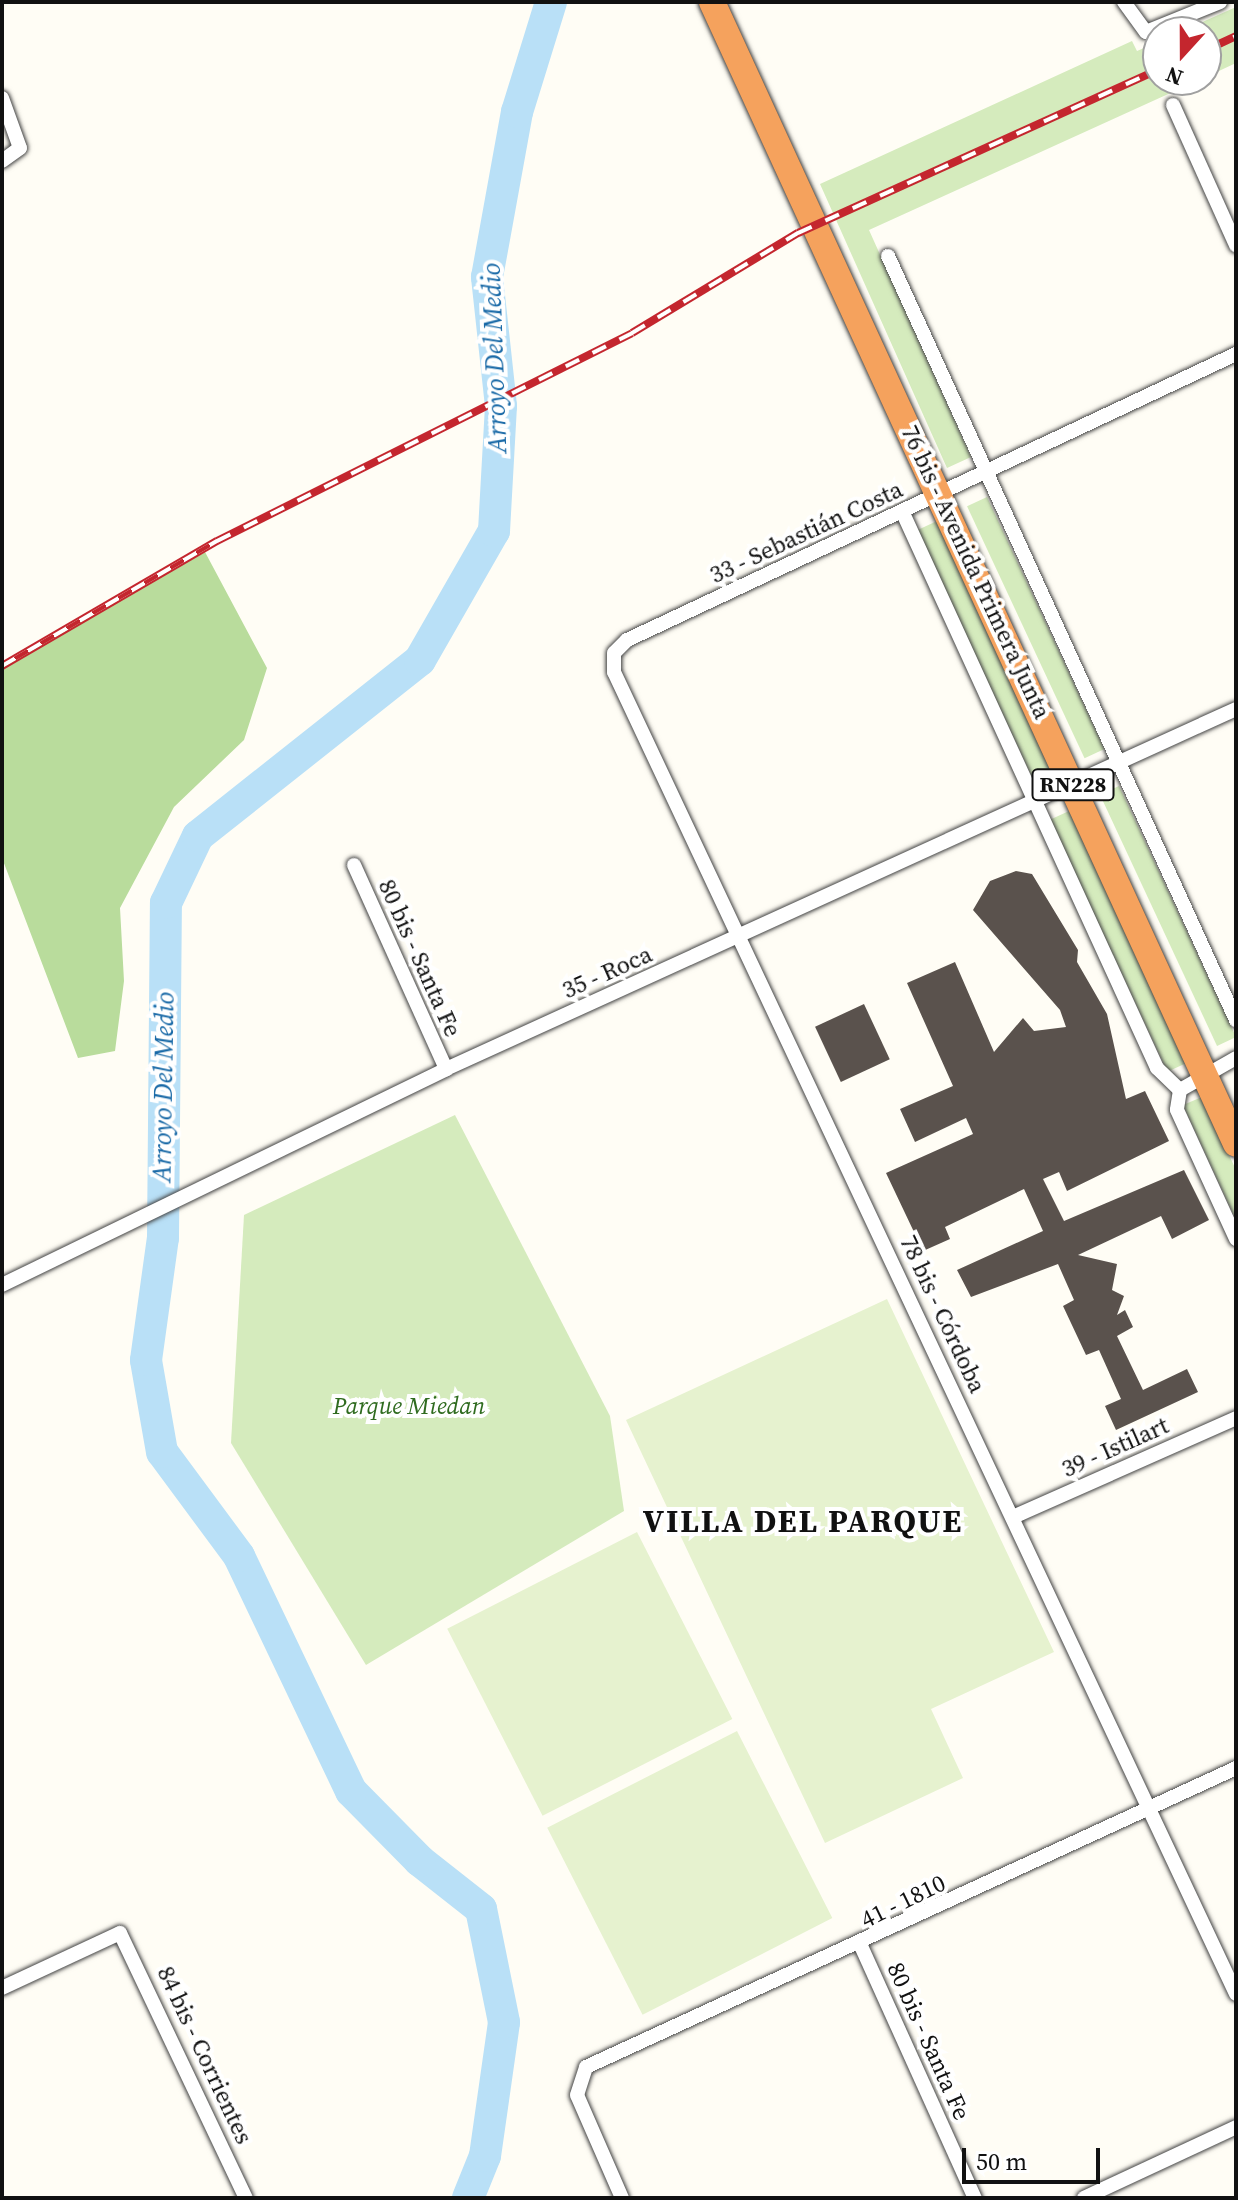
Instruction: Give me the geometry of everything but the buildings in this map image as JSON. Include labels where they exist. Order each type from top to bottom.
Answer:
[{"type":"highway","name":"76 bis - Avenida Primera Junta","points":[[712,2],[941,492],[1236,1144]]},
{"type":"street","points":[[1124,2],[1146,32],[1220,2]]},
{"type":"street","points":[[2,98],[20,148],[2,161]]},
{"type":"street","points":[[1173,105],[1236,245]]},
{"type":"street","name":"76 bis - Avenida Primera Junta","points":[[888,256],[982,473],[1236,1020]]},
{"type":"street","name":"33 - Sebastián Costa","points":[[614,653],[627,640],[1236,354]]},
{"type":"street","name":"76 bis - Avenida Primera Junta","points":[[902,511],[1157,1068],[1180,1090]]},
{"type":"street","name":"78 bis - Córdoba","points":[[614,653],[614,672],[742,935],[1151,1806],[1236,1994]]},
{"type":"street","name":"35 - Roca","points":[[2,1285],[88,1246],[446,1069],[1038,803],[1073,783],[1236,709]]},
{"type":"street","name":"80 bis - Santa Fe","points":[[354,865],[446,1069]]},
{"type":"street","points":[[1236,1058],[1180,1090],[1177,1110],[1236,1239]]},
{"type":"street","name":"39 - Istilart","points":[[1013,1517],[1236,1418]]},
{"type":"street","name":"41 - 1810","points":[[622,2198],[577,2095],[586,2067],[861,1946],[1236,1768]]},
{"type":"street","name":"84 bis - Corrientes","points":[[2,1988],[120,1933],[246,2198]]},
{"type":"street","name":"80 bis - Santa Fe","points":[[861,1946],[975,2198]]},
{"type":"street","points":[[1084,2198],[1236,2127]]},
{"type":"green space","points":[[1236,7],[1236,63],[1222,70],[1222,16],[1216,16]]},
{"type":"green space","points":[[1132,41],[1137,51],[1142,49],[1142,96],[1164,96],[869,230],[971,457],[947,468],[820,184]]},
{"type":"green space","points":[[987,497],[1104,749],[1085,758],[967,506]]},
{"type":"green space","points":[[937,521],[1055,774],[1035,783],[917,530]]},
{"type":"green space","points":[[205,552],[267,668],[244,740],[174,807],[120,908],[124,981],[115,1051],[78,1058],[2,858],[2,667]]},
{"type":"green space","points":[[1119,786],[1236,1037],[1217,1046],[1100,795]]},
{"type":"green space","points":[[1069,811],[1186,1063],[1167,1072],[1050,820]]},
{"type":"green space","points":[[1202,1097],[1236,1170],[1236,1220],[1183,1105]]},
{"type":"green space","name":"Parque Miedan","points":[[455,1115],[610,1416],[624,1511],[366,1665],[231,1443],[244,1215]]},
{"type":"green space","points":[[887,1299],[1054,1652],[931,1709],[963,1778],[825,1843],[626,1420]]},
{"type":"green space","points":[[637,1532],[732,1719],[543,1816],[447,1629]]},
{"type":"green space","points":[[737,1731],[832,1918],[643,2015],[547,1828]]},
{"type":"waterway","name":"Arroyo Del Medio","points":[[468,2198],[485,2156],[504,2022],[481,1909],[420,1861],[351,1791],[239,1556],[162,1452],[146,1360],[163,1238],[166,903],[198,836],[420,660],[494,531],[501,406],[487,277],[517,112],[551,2]]},
{"type":"railway","points":[[1222,43],[1236,36]]},
{"type":"railway","points":[[2,666],[217,541],[632,333],[798,233],[1142,77]]},
{"type":"district","name":"VILLA DEL PARQUE","points":[[803,1521]]}]
